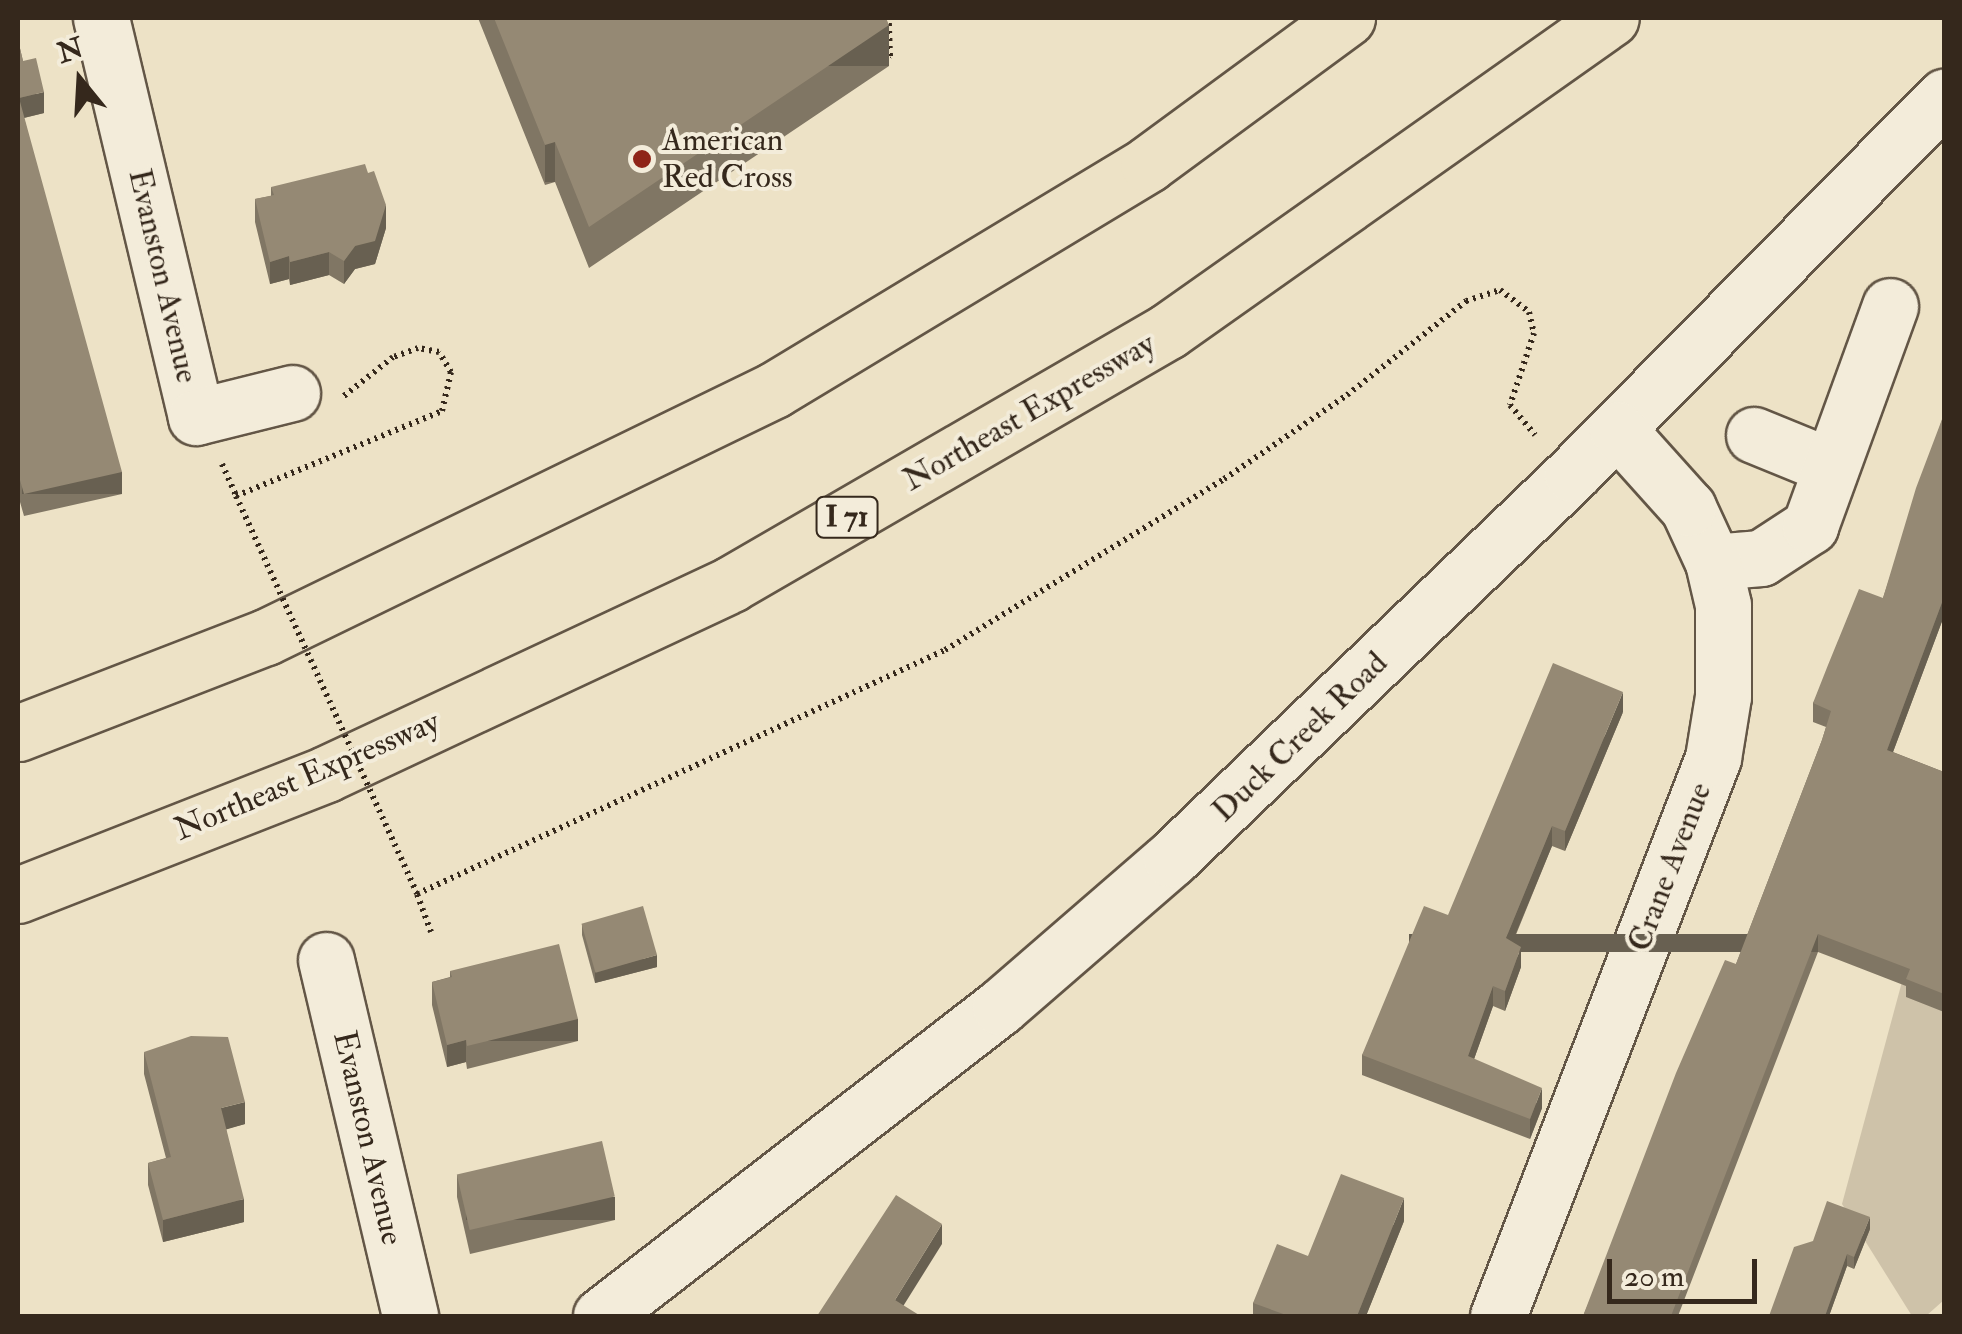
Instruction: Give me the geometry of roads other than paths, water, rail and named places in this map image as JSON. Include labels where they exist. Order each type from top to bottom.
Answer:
[{"type":"highway","points":[[18,733],[266,637],[774,390],[1148,164],[1347,18]]},
{"type":"highway","name":"Northeast Expressway","points":[[18,895],[326,774],[732,584],[1168,332],[1611,18]]},
{"type":"street","name":"Evanston Avenue","points":[[101,18],[208,438],[315,397]]},
{"type":"street","name":"Duck Creek Road","points":[[601,1316],[1000,1007],[1171,859],[1617,430],[1944,97]]},
{"type":"street","points":[[1713,562],[1761,558],[1810,526],[1890,306]]},
{"type":"street","name":"Crane Avenue","points":[[1498,1316],[1713,758],[1723,696],[1722,605],[1713,562],[1688,508],[1617,430]]},
{"type":"street","points":[[1754,435],[1830,466]]},
{"type":"street","name":"Evanston Avenue","points":[[326,960],[410,1316]]},
{"type":"place","name":"American Red Cross","points":[[642,159]]}]
